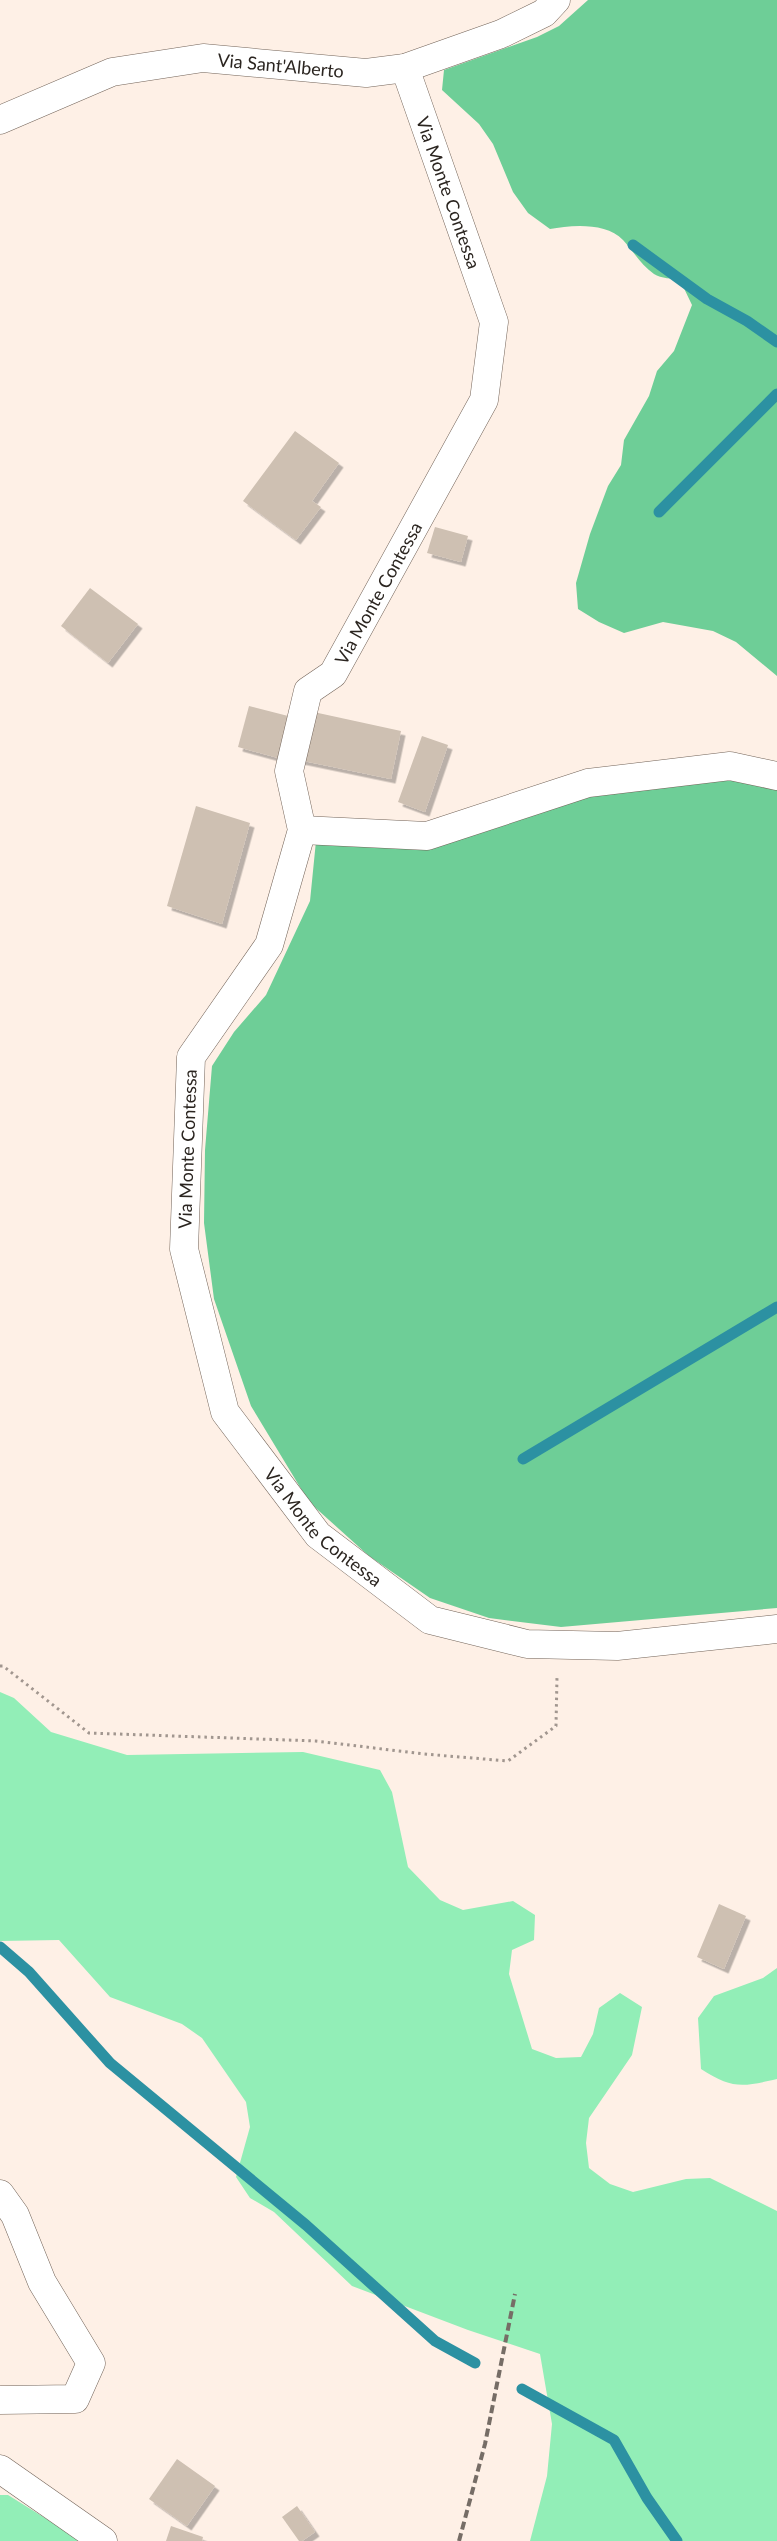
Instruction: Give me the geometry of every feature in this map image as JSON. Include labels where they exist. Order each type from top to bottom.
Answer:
[{"type":"street","name":"Via Sant'Alberto","points":[[0,120],[112,72],[203,58],[366,73],[405,68],[501,34],[544,13],[556,0]]},
{"type":"street","name":"Via Monte Contessa","points":[[405,68],[494,322],[484,400],[333,674],[308,691],[289,771],[302,830],[269,945],[191,1058],[184,1248],[225,1412],[318,1535],[430,1620],[527,1644],[617,1646],[777,1629]]},
{"type":"street","points":[[302,830],[427,836],[588,782],[730,766],[777,776]]},
{"type":"street","points":[[0,2194],[15,2215],[42,2282],[91,2363],[75,2399],[0,2400]]},
{"type":"street","points":[[0,2469],[103,2541]]},
{"type":"path","points":[[0,1666],[3,1666],[89,1733],[316,1741],[424,1754],[508,1761],[556,1726],[557,1644]]},
{"type":"green space","points":[[588,0],[777,0],[777,676],[736,642],[713,631],[663,622],[624,633],[599,622],[578,609],[576,583],[590,534],[608,486],[621,465],[624,440],[649,396],[657,371],[674,351],[692,305],[680,280],[663,278],[654,274],[645,267],[616,234],[588,226],[568,226],[550,229],[528,213],[513,192],[493,144],[479,124],[442,90],[444,70],[537,37],[559,26]]},
{"type":"green space","points":[[777,771],[777,1608],[561,1627],[489,1618],[430,1598],[369,1556],[309,1502],[251,1406],[214,1299],[204,1223],[205,1150],[212,1066],[234,1032],[266,995],[310,901],[316,841],[586,795]]},
{"type":"green space","points":[[0,1692],[14,1698],[51,1732],[127,1755],[303,1752],[380,1770],[392,1792],[408,1867],[440,1900],[463,1910],[513,1901],[535,1915],[534,1940],[512,1950],[509,1974],[532,2049],[556,2058],[581,2057],[593,2034],[599,2008],[620,1993],[642,2007],[632,2055],[589,2118],[586,2143],[589,2168],[610,2184],[633,2192],[686,2179],[710,2178],[777,2211],[777,2541],[530,2541],[547,2476],[552,2424],[540,2354],[468,2330],[352,2286],[274,2212],[250,2198],[236,2177],[250,2127],[246,2102],[202,2038],[182,2024],[110,1997],[59,1940],[0,1941]]},
{"type":"green space","points":[[777,1968],[777,2079],[746,2085],[729,2083],[701,2069],[698,2018],[714,1996],[763,1978]]},
{"type":"green space","points":[[0,2495],[8,2495],[82,2541],[0,2541]]},
{"type":"building","points":[[295,431],[339,463],[312,501],[321,507],[296,540],[243,501]]},
{"type":"building","points":[[435,527],[468,536],[461,562],[427,553]]},
{"type":"building","points":[[90,588],[138,624],[108,663],[61,626]]},
{"type":"building","points":[[249,706],[292,717],[282,759],[238,747]]},
{"type":"building","points":[[309,711],[401,731],[391,779],[299,760]]},
{"type":"building","points":[[422,736],[448,745],[425,812],[398,802]]},
{"type":"building","points":[[196,806],[250,823],[222,924],[167,906]]},
{"type":"building","points":[[719,1904],[746,1916],[724,1969],[697,1957]]},
{"type":"building","points":[[177,2459],[215,2486],[187,2526],[149,2499]]},
{"type":"building","points":[[297,2506],[315,2532],[302,2541],[299,2541],[282,2517]]},
{"type":"building","points":[[171,2526],[203,2537],[202,2541],[166,2541]]},
{"type":"waterway","points":[[633,245],[707,299],[747,321],[777,342]]},
{"type":"waterway","points":[[659,512],[777,394]]},
{"type":"waterway","points":[[523,1459],[777,1307]]},
{"type":"waterway","points":[[0,1947],[29,1972],[110,2063],[306,2225],[435,2341],[475,2363]]},
{"type":"waterway","points":[[522,2389],[614,2440],[647,2498],[677,2541]]},
{"type":"railway","points":[[459,2541],[485,2444],[515,2294]]}]
